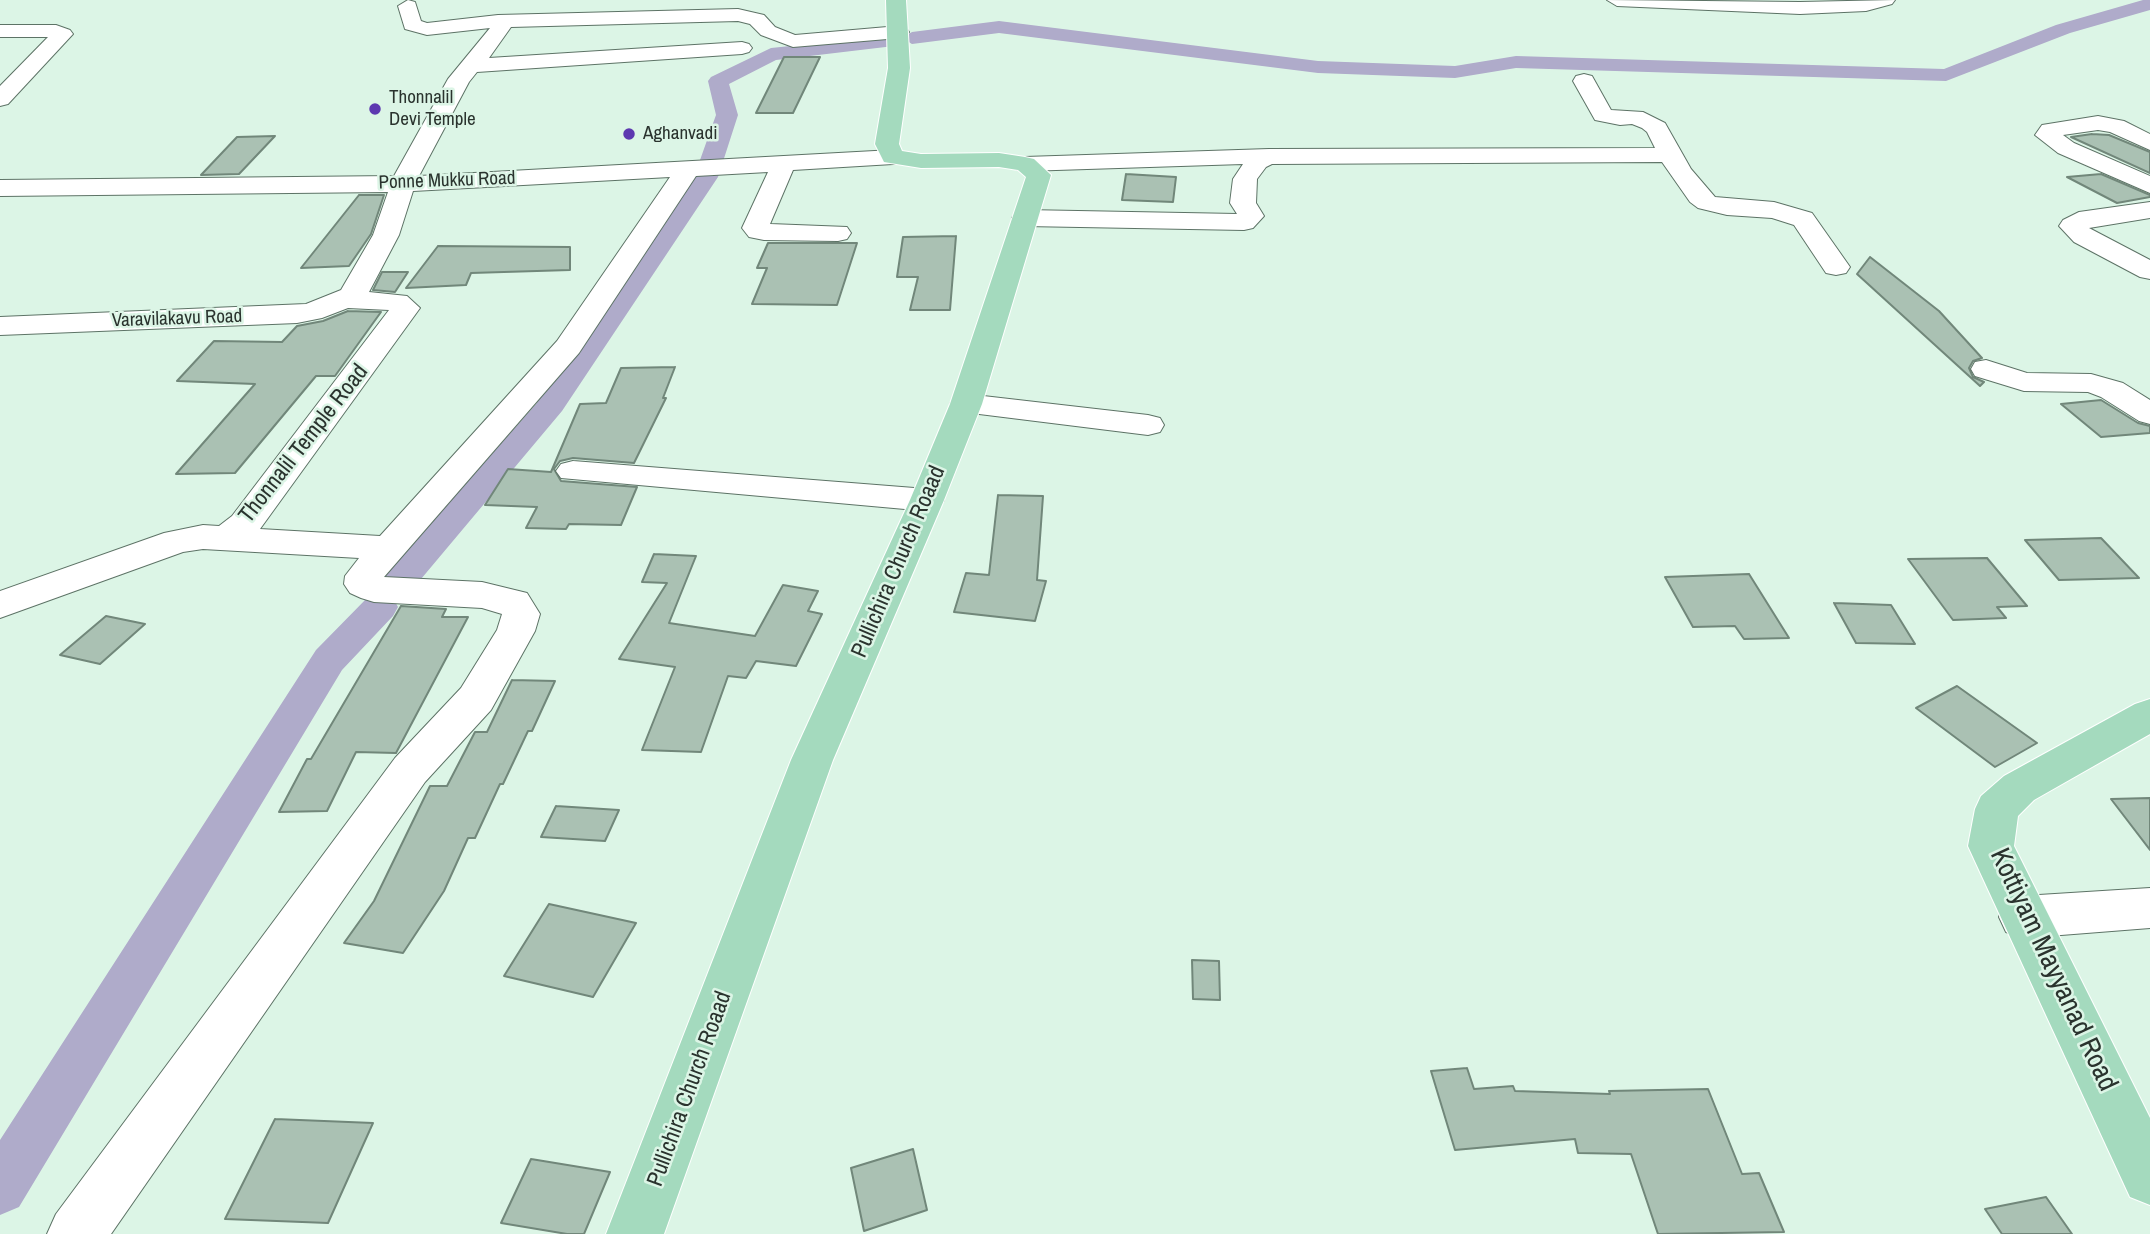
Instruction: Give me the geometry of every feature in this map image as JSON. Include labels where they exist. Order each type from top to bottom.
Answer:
[{"type":"main road","points":[[897,16],[899,68],[887,144],[894,157],[920,161],[999,160],[1025,164]]},
{"type":"main road","name":"Pullichira Church Roaad","points":[[635,1234],[812,760],[927,500],[966,404],[1039,175],[1025,164]]},
{"type":"main road","name":"Kottiyam Mayyanad Road","points":[[2150,715],[2019,788],[1997,809],[1991,846],[2150,1177]]},
{"type":"street","points":[[1617,0],[1800,8],[1866,5],[1885,0]]},
{"type":"street","points":[[408,6],[412,25],[427,29],[497,10],[738,15],[757,19],[768,31],[793,41],[808,42],[897,16]]},
{"type":"street","points":[[348,298],[386,235],[403,183],[459,79],[487,48],[501,26],[497,10]]},
{"type":"street","points":[[0,31],[55,31],[63,34],[0,99]]},
{"type":"street","points":[[469,66],[742,48]]},
{"type":"street","points":[[1584,81],[1603,115],[1635,117],[1657,128],[1679,172],[1707,203],[1774,210],[1803,219],[1836,267]]},
{"type":"street","points":[[2150,143],[2116,125],[2098,124],[2050,131],[2047,135],[2052,141],[2066,148],[2150,185]]},
{"type":"street","points":[[1025,164],[1269,156],[1670,155]]},
{"type":"street","points":[[1025,218],[1244,222],[1251,216],[1243,203],[1245,179],[1257,162],[1269,156]]},
{"type":"street","name":"Ponne Mukku Road","points":[[0,188],[98,189],[403,183],[894,157]]},
{"type":"street","points":[[785,163],[757,222],[755,228],[758,232],[838,233]]},
{"type":"street","points":[[76,1234],[410,770],[476,699],[516,631],[521,614],[514,601],[482,595],[374,589],[363,584],[364,576],[568,347],[689,168]]},
{"type":"street","points":[[2150,209],[2088,218],[2072,226],[2083,236],[2150,271]]},
{"type":"street","name":"Varavilakavu Road","points":[[0,326],[297,314],[312,312],[348,298]]},
{"type":"street","name":"Thonnalil Temple Road","points":[[0,605],[177,541],[203,537],[226,539],[245,524],[407,307],[397,302],[348,298]]},
{"type":"street","points":[[1986,369],[2024,382],[2091,383],[2112,390],[2150,414]]},
{"type":"street","points":[[966,404],[1148,425]]},
{"type":"street","points":[[573,471],[927,500]]},
{"type":"street","points":[[226,539],[389,548]]},
{"type":"street","points":[[2023,917],[2150,908]]},
{"type":"building","points":[[784,57],[820,57],[793,113],[756,113]]},
{"type":"building","points":[[2109,135],[2150,152],[2150,173],[2071,137]]},
{"type":"building","points":[[275,136],[239,174],[201,175],[237,137]]},
{"type":"building","points":[[1126,174],[1176,177],[1173,202],[1122,200]]},
{"type":"building","points":[[2101,174],[2150,197],[2117,203],[2067,177]]},
{"type":"building","points":[[359,195],[384,195],[371,234],[349,266],[301,268]]},
{"type":"building","points":[[956,236],[950,310],[910,310],[918,277],[897,277],[903,237]]},
{"type":"building","points":[[768,243],[857,243],[837,305],[752,304],[767,268],[757,268]]},
{"type":"building","points":[[438,246],[570,247],[570,270],[471,273],[466,285],[406,288]]},
{"type":"building","points":[[1870,257],[1939,311],[1982,358],[1973,361],[1969,368],[1973,377],[1984,382],[1980,386],[1857,274]]},
{"type":"building","points":[[382,272],[408,272],[395,292],[373,290]]},
{"type":"building","points":[[348,311],[381,312],[335,376],[316,376],[235,473],[176,474],[255,384],[177,381],[214,341],[282,342],[297,326],[323,321]]},
{"type":"building","points":[[675,367],[663,398],[666,398],[634,463],[573,458],[560,461],[554,469],[561,481],[637,487],[621,525],[569,524],[566,529],[526,528],[537,507],[485,505],[508,469],[551,472],[580,404],[606,403],[621,368]]},
{"type":"building","points":[[2101,400],[2138,423],[2150,426],[2150,433],[2101,437],[2061,404]]},
{"type":"building","points":[[998,495],[1043,496],[1037,580],[1046,581],[1035,621],[954,612],[966,573],[989,575]]},
{"type":"building","points":[[2101,538],[2139,578],[2059,580],[2025,540]]},
{"type":"building","points":[[654,554],[696,556],[669,623],[755,636],[783,585],[818,591],[808,611],[822,614],[796,666],[756,661],[746,678],[728,676],[701,752],[642,750],[675,667],[619,659],[667,583],[642,582]]},
{"type":"building","points":[[1987,558],[2027,606],[1997,607],[2006,618],[1953,620],[1908,559]]},
{"type":"building","points":[[1749,574],[1789,638],[1744,639],[1735,626],[1693,627],[1665,577]]},
{"type":"building","points":[[1834,603],[1891,605],[1915,644],[1856,643]]},
{"type":"building","points":[[401,606],[446,609],[442,617],[468,617],[396,753],[356,752],[327,811],[279,812],[307,759],[311,759]]},
{"type":"building","points":[[106,616],[145,624],[100,664],[60,655]]},
{"type":"building","points":[[512,680],[555,681],[532,731],[528,731],[503,784],[500,784],[475,838],[468,838],[444,891],[403,953],[344,943],[374,901],[430,786],[447,786],[475,732],[487,732]]},
{"type":"building","points":[[1957,686],[2037,743],[1995,767],[1916,708]]},
{"type":"building","points":[[2150,798],[2150,850],[2111,799]]},
{"type":"building","points":[[556,806],[619,810],[605,841],[541,837]]},
{"type":"building","points":[[549,904],[636,923],[593,997],[504,976]]},
{"type":"building","points":[[1192,960],[1219,961],[1220,1000],[1193,999]]},
{"type":"building","points":[[1467,1068],[1474,1089],[1513,1086],[1515,1091],[1610,1094],[1609,1091],[1708,1089],[1742,1174],[1759,1173],[1784,1232],[1658,1234],[1631,1154],[1578,1153],[1575,1139],[1455,1150],[1431,1071]]},
{"type":"building","points":[[275,1119],[373,1123],[328,1223],[225,1219]]},
{"type":"building","points":[[913,1149],[927,1210],[864,1231],[851,1168]]},
{"type":"building","points":[[531,1159],[610,1172],[584,1234],[567,1234],[501,1223]]},
{"type":"building","points":[[2046,1197],[2072,1234],[2002,1234],[1985,1209]]},
{"type":"waterway","points":[[912,38],[999,27],[1318,67],[1455,72],[1516,62],[1946,75],[2063,29],[2150,4]]},
{"type":"waterway","points":[[403,577],[547,411],[706,177],[727,115],[718,81],[771,54],[887,42]]},
{"type":"waterway","points":[[0,1188],[329,660],[380,607]]},
{"type":"place","name":"Thonnalil Devi Temple","points":[[375,109]]},
{"type":"place","name":"Aghanvadi","points":[[629,134]]}]
